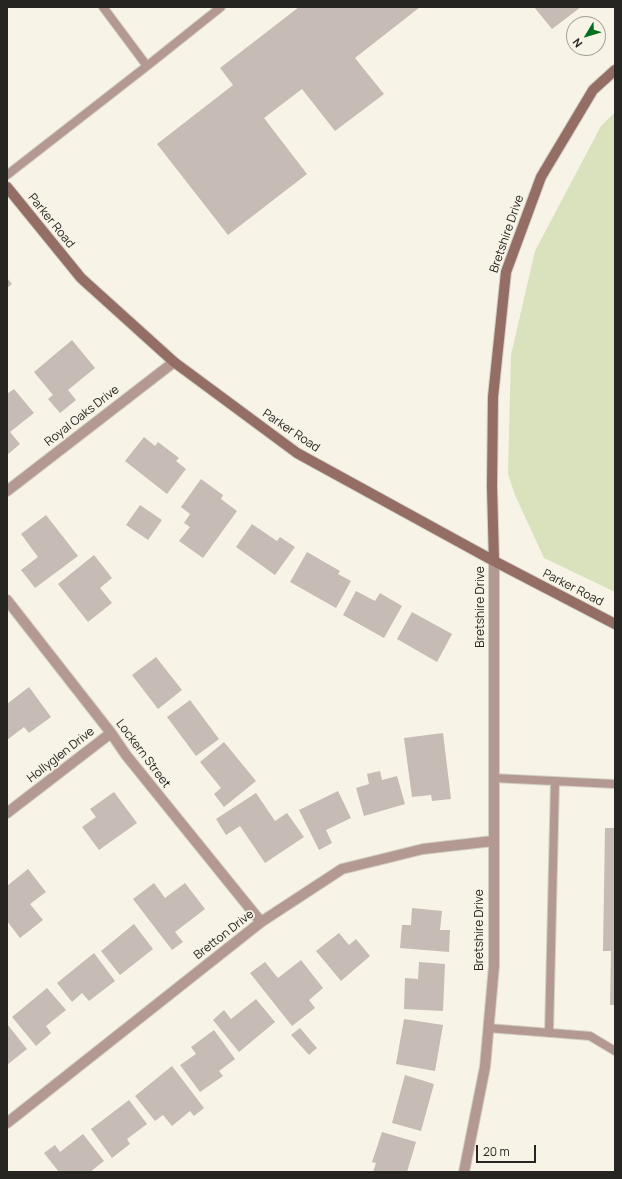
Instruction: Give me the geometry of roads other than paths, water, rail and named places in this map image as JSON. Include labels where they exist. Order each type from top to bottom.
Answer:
[{"type":"main road","name":"Bretshire Drive","points":[[494,561],[492,487],[493,396],[506,272],[541,176],[593,90],[615,70]]},
{"type":"main road","name":"Parker Road","points":[[7,187],[81,278],[174,362],[297,453],[494,561],[615,624]]},
{"type":"street","name":"Royal Oaks Drive","points":[[7,491],[174,362]]},
{"type":"street","name":"Bretshire Drive","points":[[464,1172],[485,1067],[494,966],[494,561]]},
{"type":"street","name":"Lockern Street","points":[[7,600],[111,732],[126,755],[261,922]]},
{"type":"street","name":"Hollyglen Drive","points":[[7,813],[111,732]]},
{"type":"street","name":"Bretton Drive","points":[[7,1123],[261,922],[342,869],[423,849],[493,841]]},
{"type":"lane","points":[[103,7],[147,66]]},
{"type":"lane","points":[[7,175],[222,7]]},
{"type":"lane","points":[[493,778],[615,784]]},
{"type":"lane","points":[[549,1033],[555,781]]},
{"type":"lane","points":[[488,1028],[590,1036],[615,1051]]}]
